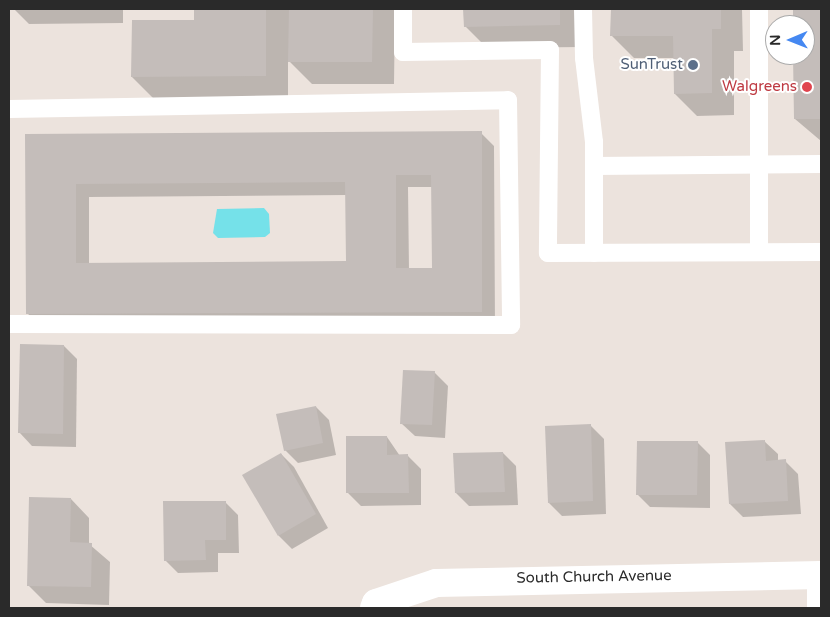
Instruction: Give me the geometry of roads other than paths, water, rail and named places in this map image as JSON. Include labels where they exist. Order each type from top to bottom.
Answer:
[{"type":"street","name":"South Church Avenue","points":[[374,608],[376,603],[436,583],[821,575]]},
{"type":"street","points":[[821,575],[821,608]]},
{"type":"lane","points":[[403,9],[403,52],[550,50],[548,253],[821,252]]},
{"type":"lane","points":[[583,9],[594,166],[594,253]]},
{"type":"lane","points":[[759,9],[759,252]]},
{"type":"lane","points":[[9,109],[508,100],[511,325],[9,324]]},
{"type":"lane","points":[[594,166],[821,164]]},
{"type":"water","points":[[264,208],[269,214],[270,233],[265,237],[218,238],[213,233],[217,209]]},
{"type":"place","name":"SunTrust","points":[[693,65]]},
{"type":"place","name":"Walgreens","points":[[807,87]]}]
